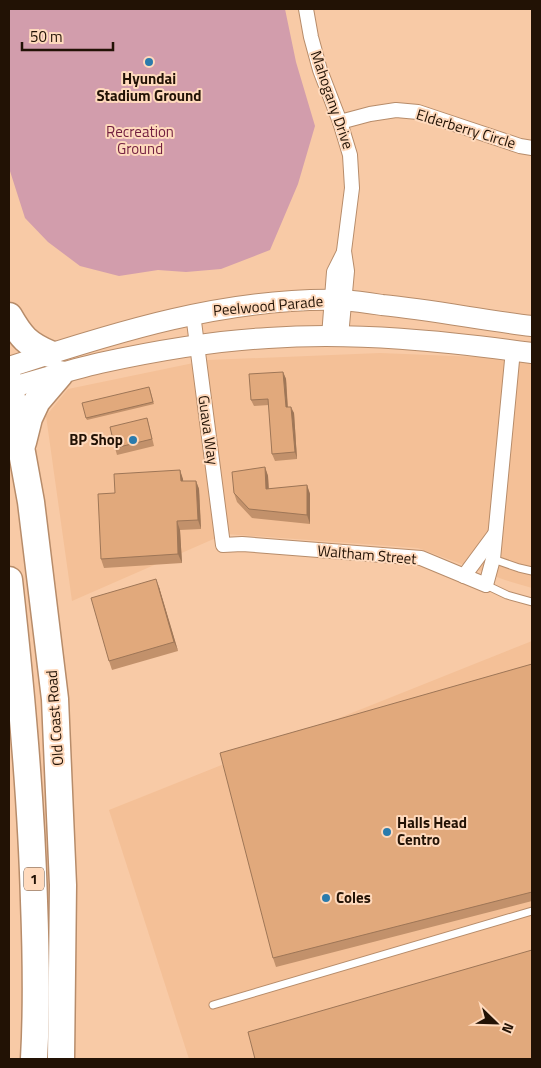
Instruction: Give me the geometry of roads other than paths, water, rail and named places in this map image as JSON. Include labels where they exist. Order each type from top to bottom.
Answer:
[{"type":"highway","points":[[9,316],[24,340],[55,364],[29,418],[21,448]]},
{"type":"highway","name":"Old Coast Road","points":[[9,381],[31,502],[55,699],[63,885],[61,1059]]},
{"type":"highway","name":"Old Coast Road","points":[[9,580],[22,699],[33,861],[36,955],[34,1059]]},
{"type":"street","name":"Mahogany Drive","points":[[306,9],[320,70],[340,122],[350,155],[352,188],[344,251],[334,272],[337,300],[335,336]]},
{"type":"street","name":"Elderberry Circle","points":[[340,122],[370,114],[396,110],[418,112],[520,146],[532,148]]},
{"type":"street","name":"Peelwood Parade","points":[[9,381],[55,364],[94,340],[192,314],[261,304],[337,300],[428,310],[532,326]]},
{"type":"street","name":"Guava Way","points":[[192,314],[223,546]]},
{"type":"street","name":"Peelwood Parade","points":[[55,364],[100,363],[196,346],[268,338],[335,336],[426,341],[522,351]]},
{"type":"street","points":[[486,585],[493,559],[522,351]]},
{"type":"street","points":[[464,576],[495,534]]},
{"type":"street","name":"Waltham Street","points":[[223,546],[242,544],[421,558],[486,585]]},
{"type":"lane","points":[[493,559],[519,568],[532,570]]},
{"type":"lane","name":"Waltham Street","points":[[486,585],[508,595],[532,602]]},
{"type":"lane","points":[[213,1005],[532,911]]},
{"type":"place","name":"Hyundai Stadium Ground","points":[[149,62]]},
{"type":"place","name":"BP Shop","points":[[133,440]]},
{"type":"place","name":"Halls Head Centro","points":[[387,832]]},
{"type":"place","name":"Coles","points":[[326,898]]},
{"type":"park label","name":"Recreation Ground","points":[[140,140]]}]
